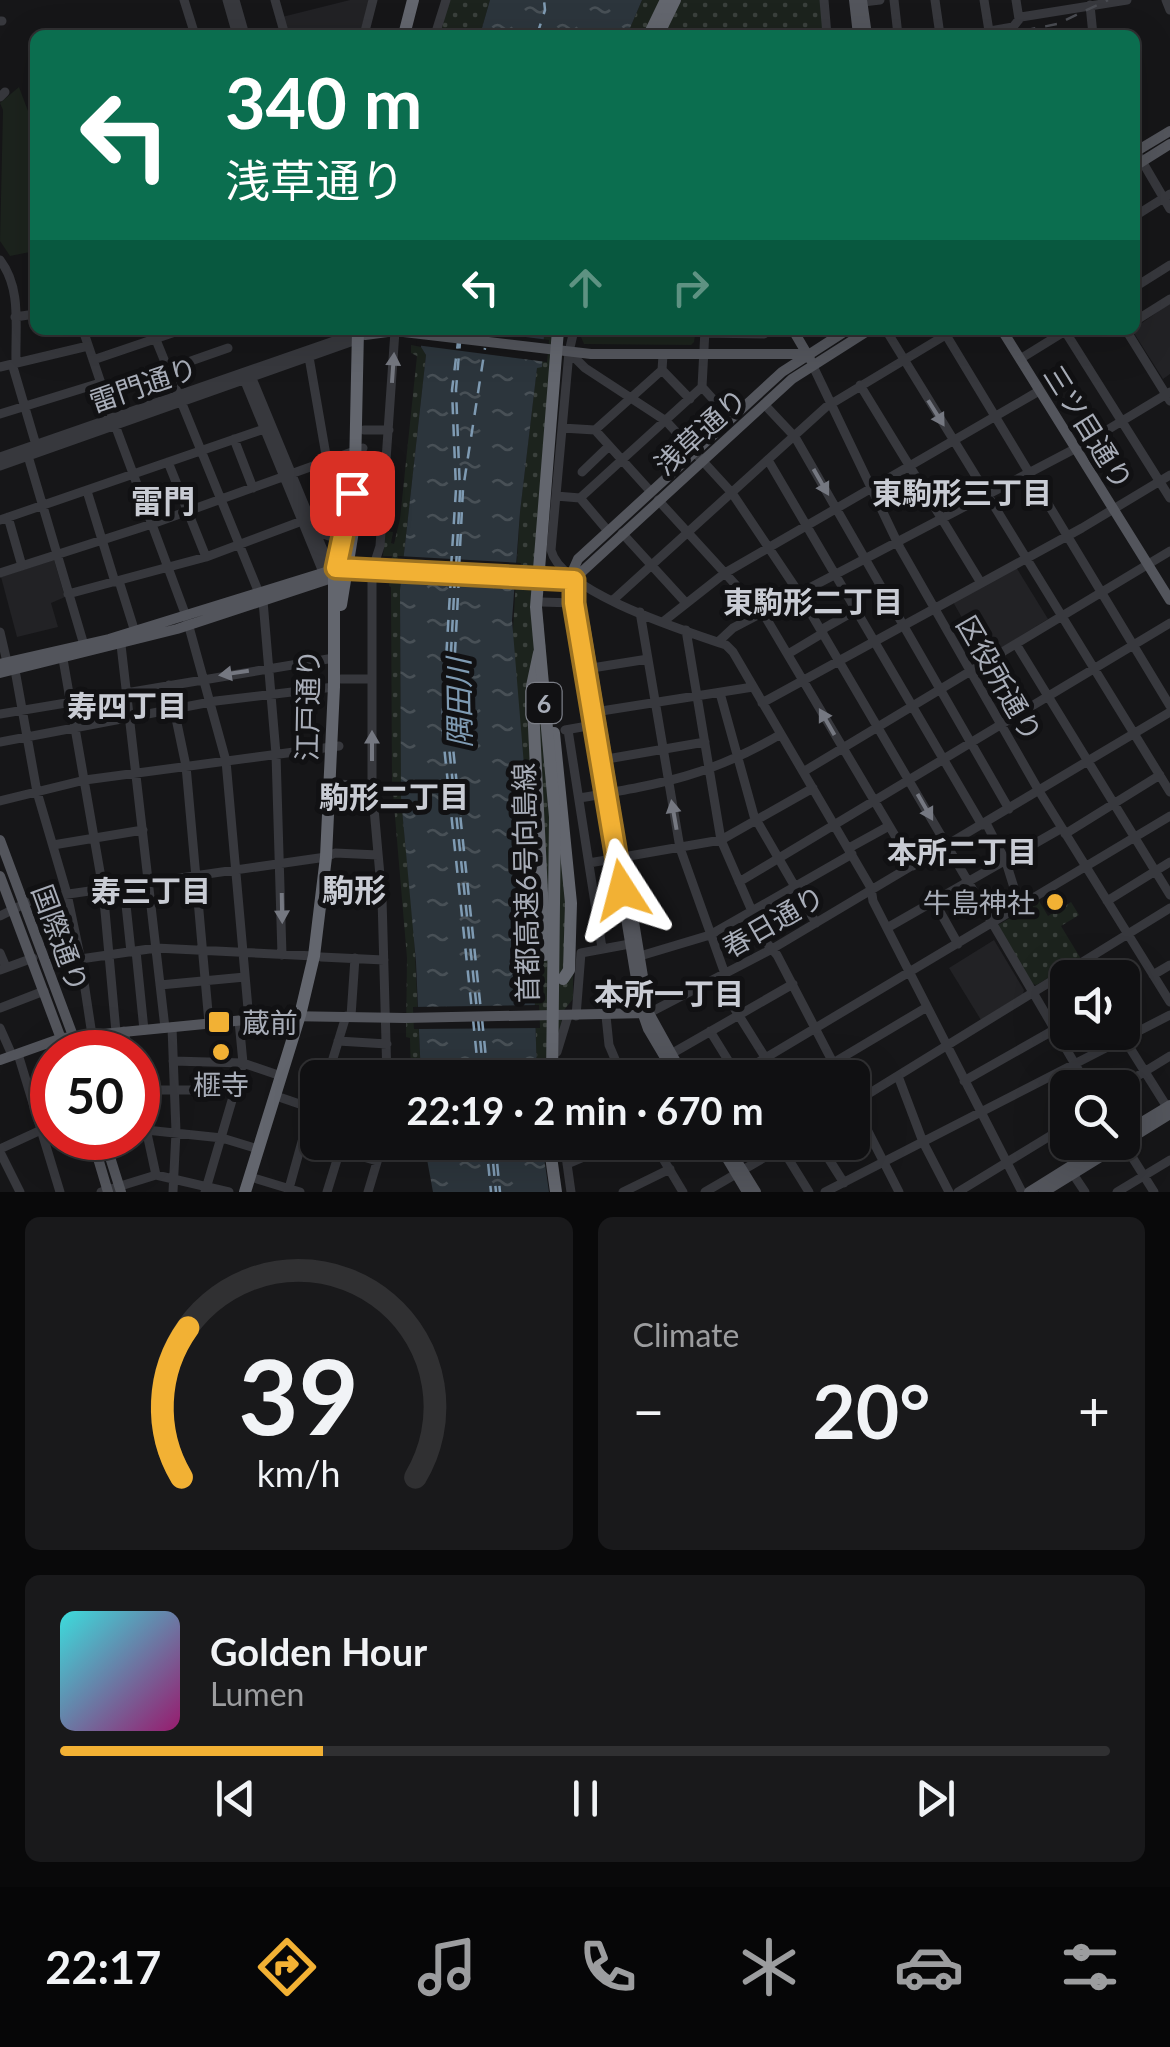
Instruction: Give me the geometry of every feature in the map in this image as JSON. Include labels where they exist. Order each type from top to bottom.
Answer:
[{"type":"highway","points":[[409,30],[416,0]]},
{"type":"highway","points":[[652,30],[671,0]]},
{"type":"highway","points":[[662,30],[671,0]]},
{"type":"highway","points":[[344,571],[346,528],[364,430],[360,335]]},
{"type":"highway","points":[[337,599],[359,494],[360,335]]},
{"type":"highway","name":"首都高速6号向島線","points":[[544,1060],[546,800],[528,607],[554,335]]},
{"type":"highway","name":"首都高速6号向島線","points":[[552,1060],[555,817],[536,607],[554,335]]},
{"type":"highway","name":"江戸通り","points":[[337,599],[337,683]]},
{"type":"highway","name":"江戸通り","points":[[330,855],[337,599]]},
{"type":"highway","points":[[541,641],[532,686],[545,955]]},
{"type":"highway","name":"6","points":[[550,1045],[566,975],[571,904],[561,731]]},
{"type":"highway","name":"江戸通り","points":[[255,1185],[318,956],[337,784],[335,746]]},
{"type":"highway","name":"江戸通り","points":[[245,1192],[304,1015]]},
{"type":"highway","points":[[552,1160],[556,1192]]},
{"type":"highway","points":[[563,1160],[567,1192]]},
{"type":"main road","points":[[858,30],[860,1]]},
{"type":"main road","points":[[860,1],[866,30]]},
{"type":"main road","points":[[1140,153],[1170,131]]},
{"type":"main road","points":[[1140,154],[1170,144]]},
{"type":"main road","name":"浅草通り","points":[[421,335],[569,352],[810,359]]},
{"type":"main road","points":[[796,335],[810,359]]},
{"type":"main road","name":"浅草通り","points":[[574,580],[578,559],[608,531],[764,404],[841,335]]},
{"type":"main road","name":"浅草通り","points":[[699,456],[731,419],[782,372],[858,335]]},
{"type":"main road","name":"三ツ目通り","points":[[1005,335],[1170,600]]},
{"type":"main road","name":"浅草通り","points":[[574,580],[654,496]]},
{"type":"main road","points":[[8,665],[63,659],[121,645],[344,571],[388,569],[574,580]]},
{"type":"main road","points":[[574,580],[574,603],[646,1014],[668,1060]]},
{"type":"main road","points":[[574,580],[607,759],[609,793]]},
{"type":"main road","points":[[0,674],[8,665],[188,620]]},
{"type":"main road","name":"国際通り","points":[[0,840],[24,903],[44,991],[64,1030]]},
{"type":"main road","name":"国際通り","points":[[0,876],[65,1030]]},
{"type":"main road","points":[[634,943],[640,956],[646,1014],[674,1060]]},
{"type":"main road","name":"春日通り","points":[[144,1030],[304,1015],[406,1018],[646,1014]]},
{"type":"main road","name":"春日通り","points":[[0,1060],[30,1049]]},
{"type":"main road","points":[[1140,1128],[1169,1109]]},
{"type":"main road","points":[[100,1160],[111,1190]]},
{"type":"main road","points":[[110,1160],[111,1190]]},
{"type":"main road","points":[[730,1160],[756,1192]]},
{"type":"main road","points":[[733,1160],[747,1192]]},
{"type":"main road","points":[[1025,1192],[1079,1160]]},
{"type":"main road","points":[[1044,1192],[1093,1160]]},
{"type":"street","points":[[184,0],[193,30]]},
{"type":"street","points":[[231,0],[240,30]]},
{"type":"street","points":[[275,0],[284,30]]},
{"type":"street","points":[[365,30],[374,0]]},
{"type":"street","points":[[437,30],[446,0]]},
{"type":"street","points":[[824,0],[827,30]]},
{"type":"street","points":[[860,1],[880,0]]},
{"type":"street","points":[[894,0],[897,30]]},
{"type":"street","points":[[935,0],[939,30]]},
{"type":"street","points":[[984,0],[989,30]]},
{"type":"street","points":[[1016,0],[1019,19]]},
{"type":"street","points":[[999,30],[1013,27],[1019,19],[1127,0]]},
{"type":"street","points":[[1166,0],[1170,10]]},
{"type":"street","points":[[1090,6],[1092,30]]},
{"type":"street","points":[[1140,159],[1167,196],[1170,209]]},
{"type":"street","points":[[1140,213],[1167,196]]},
{"type":"street","points":[[0,261],[7,269],[16,301],[14,364],[36,445]]},
{"type":"street","points":[[1140,284],[1170,266]]},
{"type":"street","points":[[0,300],[16,301]]},
{"type":"street","points":[[1140,318],[1170,300]]},
{"type":"street","points":[[16,317],[30,315]]},
{"type":"street","points":[[85,335],[188,620],[226,761],[245,977],[243,1063],[206,1189]]},
{"type":"street","points":[[93,360],[152,335]]},
{"type":"street","points":[[154,335],[261,597],[276,754],[282,955]]},
{"type":"street","name":"雷門通り","points":[[248,376],[355,335]]},
{"type":"street","name":"雷門通り","points":[[0,466],[179,399],[309,358],[356,335]]},
{"type":"street","points":[[344,571],[380,554],[393,335]]},
{"type":"street","points":[[573,335],[551,554],[558,567],[574,580],[612,601],[718,642],[732,652],[872,888],[873,901],[1025,1192]]},
{"type":"street","points":[[704,335],[702,388],[731,419]]},
{"type":"street","points":[[889,335],[1170,792]]},
{"type":"street","points":[[612,601],[831,403],[945,335]]},
{"type":"street","points":[[952,335],[995,416],[1170,709]]},
{"type":"street","points":[[1020,359],[1059,335]]},
{"type":"street","points":[[1068,335],[1170,498]]},
{"type":"street","points":[[718,642],[733,628],[1169,396],[1129,335]]},
{"type":"street","points":[[0,367],[88,346]]},
{"type":"street","points":[[0,414],[228,348]]},
{"type":"street","points":[[569,352],[583,366],[666,421],[732,493],[800,594],[1050,1024]]},
{"type":"street","points":[[595,430],[662,370],[663,355]]},
{"type":"street","points":[[309,358],[327,461]]},
{"type":"street","name":"区役所通り","points":[[810,359],[897,543],[1039,792],[1170,1002]]},
{"type":"street","points":[[662,370],[690,399]]},
{"type":"street","points":[[248,376],[264,428],[289,476],[302,520],[344,571],[372,578],[372,786],[387,1060]]},
{"type":"street","points":[[248,376],[316,537]]},
{"type":"street","points":[[860,386],[981,583]]},
{"type":"street","points":[[580,498],[702,388]]},
{"type":"street","points":[[664,621],[725,572],[1039,391]]},
{"type":"street","points":[[764,404],[794,437],[1009,809]]},
{"type":"street","name":"雷門通り","points":[[0,458],[114,422]]},
{"type":"street","points":[[22,566],[4,519],[264,428]]},
{"type":"street","points":[[562,428],[595,430],[762,613],[912,866]]},
{"type":"street","points":[[364,430],[388,430]]},
{"type":"street","points":[[234,439],[253,488]]},
{"type":"street","points":[[582,472],[610,446]]},
{"type":"street","points":[[0,573],[188,512],[360,449]]},
{"type":"street","points":[[28,456],[84,645]]},
{"type":"street","points":[[768,460],[1006,860],[1020,907]]},
{"type":"street","points":[[168,462],[206,557]]},
{"type":"street","points":[[762,702],[1068,536],[1170,475]]},
{"type":"street","points":[[87,491],[135,632]]},
{"type":"street","points":[[556,496],[580,498],[608,531]]},
{"type":"street","points":[[68,594],[206,557],[302,520]]},
{"type":"street","points":[[316,537],[339,534],[346,528]]},
{"type":"street","points":[[622,533],[686,604]]},
{"type":"street","points":[[803,772],[1170,551]]},
{"type":"street","points":[[540,577],[541,641],[580,798],[602,948]]},
{"type":"street","points":[[541,602],[574,603]]},
{"type":"street","points":[[788,654],[856,610]]},
{"type":"street","points":[[640,612],[680,848],[721,977],[738,1016],[765,1058]]},
{"type":"street","points":[[739,882],[1170,623]]},
{"type":"street","points":[[686,630],[721,840],[752,911],[831,1060]]},
{"type":"street","points":[[0,632],[67,894],[91,1030]]},
{"type":"street","points":[[1016,644],[1170,895]]},
{"type":"street","points":[[121,645],[160,984],[173,1061],[173,1192]]},
{"type":"street","points":[[0,714],[334,658]]},
{"type":"street","points":[[63,659],[94,836],[120,1030]]},
{"type":"street","points":[[592,668],[648,659]]},
{"type":"street","points":[[0,742],[371,679]]},
{"type":"street","points":[[168,685],[186,766],[209,1024]]},
{"type":"street","points":[[561,731],[655,704],[753,687]]},
{"type":"street","points":[[720,693],[756,821],[816,923]]},
{"type":"street","name":"春日通り","points":[[646,1014],[772,949],[1039,792],[1170,709]]},
{"type":"street","points":[[580,798],[668,783],[738,760],[781,734]]},
{"type":"street","points":[[607,759],[705,742]]},
{"type":"street","points":[[0,801],[85,780],[335,746]]},
{"type":"street","points":[[887,928],[1160,775]]},
{"type":"street","points":[[337,784],[372,786]]},
{"type":"street","points":[[588,862],[721,840],[812,788]]},
{"type":"street","points":[[762,1060],[1170,816]]},
{"type":"street","points":[[640,956],[710,935],[889,826]]},
{"type":"street","points":[[53,845],[142,830]]},
{"type":"street","points":[[0,916],[24,903],[67,894],[330,855],[378,855]]},
{"type":"street","points":[[1107,901],[1170,862]]},
{"type":"street","points":[[124,886],[144,1030]]},
{"type":"street","points":[[934,902],[958,944]]},
{"type":"street","points":[[1087,960],[1170,908]]},
{"type":"street","points":[[556,1060],[578,956],[583,951],[634,943]]},
{"type":"street","points":[[0,952],[3,968],[156,948],[384,960]]},
{"type":"street","points":[[334,1060],[348,1016],[356,958]]},
{"type":"street","points":[[1153,976],[1170,966]]},
{"type":"street","points":[[160,984],[245,977]]},
{"type":"street","points":[[671,1054],[792,984]]},
{"type":"street","points":[[870,1092],[1050,984]]},
{"type":"street","points":[[0,1008],[44,991]]},
{"type":"street","points":[[838,1060],[927,1007]]},
{"type":"street","points":[[606,1016],[609,1045],[615,1060]]},
{"type":"street","points":[[1140,1028],[1170,1016]]},
{"type":"street","points":[[0,1028],[15,1054],[30,1097]]},
{"type":"street","points":[[710,1031],[727,1060]]},
{"type":"street","points":[[964,1081],[1050,1032]]},
{"type":"street","points":[[338,1042],[387,1044]]},
{"type":"street","points":[[1066,1050],[1078,1070]]},
{"type":"street","points":[[825,1192],[1099,1050]]},
{"type":"street","points":[[1131,1050],[1169,1109]]},
{"type":"street","points":[[1140,1074],[1170,1056]]},
{"type":"street","points":[[173,1061],[243,1063],[281,1076]]},
{"type":"street","points":[[898,1076],[949,1192]]},
{"type":"street","points":[[160,1090],[236,1090]]},
{"type":"street","points":[[282,1098],[300,1103]]},
{"type":"street","points":[[160,1132],[222,1138],[258,1149]]},
{"type":"street","points":[[20,1192],[0,1151],[30,1134]]},
{"type":"street","points":[[870,1135],[898,1192]]},
{"type":"street","points":[[958,1192],[1050,1136]]},
{"type":"street","points":[[255,1185],[292,1191],[300,1153]]},
{"type":"street","points":[[50,1160],[60,1192]]},
{"type":"street","points":[[151,1160],[156,1175]]},
{"type":"street","points":[[327,1192],[337,1160]]},
{"type":"street","points":[[368,1192],[377,1161],[374,1160]]},
{"type":"street","points":[[565,1160],[567,1192]]},
{"type":"street","points":[[566,1164],[576,1160]]},
{"type":"street","points":[[664,1160],[683,1192]]},
{"type":"street","points":[[705,1192],[761,1160]]},
{"type":"street","points":[[792,1160],[809,1192]]},
{"type":"street","points":[[829,1160],[844,1183]]},
{"type":"street","points":[[1135,1160],[1154,1192]]},
{"type":"street","points":[[1117,1192],[1170,1160]]},
{"type":"street","points":[[623,1192],[670,1170]]},
{"type":"street","points":[[1073,1174],[1084,1192]]},
{"type":"street","points":[[111,1190],[156,1175],[228,1192]]},
{"type":"shaded area","points":[[350,0],[369,0],[361,30],[286,30],[282,17]]},
{"type":"shaded area","points":[[448,0],[490,0],[481,30],[439,30]]},
{"type":"shaded area","points":[[642,0],[821,0],[824,30],[629,30]]},
{"type":"shaded area","points":[[19,87],[30,110],[30,252],[10,256],[0,241],[0,103]]},
{"type":"shaded area","points":[[1170,303],[1170,374],[1163,379],[1135,335],[1140,335],[1140,324]]},
{"type":"shaded area","points":[[543,335],[564,335],[540,590],[573,940],[573,999],[564,1010],[556,1060],[537,1060],[530,838],[512,646],[520,512],[537,367],[541,367]]},
{"type":"shaded area","points":[[580,335],[695,335],[691,345],[584,344]]},
{"type":"shaded area","points":[[411,345],[421,347],[426,355],[400,590],[401,798],[414,934],[420,1060],[411,1060],[410,1038],[406,1037],[407,958],[392,781],[392,556],[383,556],[385,531],[393,532],[394,544],[400,519],[417,356],[411,353]]},
{"type":"shaded area","points":[[54,560],[65,597],[51,603],[58,627],[17,637],[1,577]]},
{"type":"shaded area","points":[[1016,567],[1048,619],[985,658],[953,602]]},
{"type":"shaded area","points":[[1039,901],[1048,916],[1071,902],[1079,915],[1061,926],[1081,959],[1050,960],[1050,977],[1036,985],[1031,983],[998,925]]},
{"type":"shaded area","points":[[994,940],[1024,990],[981,1020],[949,968]]},
{"type":"water","points":[[490,0],[642,0],[629,30],[481,30]]},
{"type":"water","name":"隅田川","points":[[422,335],[544,335],[520,512],[512,620],[530,838],[537,1060],[420,1060],[401,798],[400,590],[426,355],[421,347]]},
{"type":"water","points":[[427,1160],[544,1160],[549,1192],[433,1192]]},
{"type":"pier","points":[[417,335],[510,335],[549,340],[547,362],[416,345]]},
{"type":"pier","points":[[398,556],[521,563],[519,587],[396,580]]},
{"type":"pier","points":[[539,1005],[540,1028],[414,1029],[413,1007]]},
{"type":"ferry route","points":[[539,30],[544,0]]},
{"type":"ferry route","points":[[486,340],[487,335]]},
{"type":"ferry route","points":[[451,568],[456,489],[452,390],[458,342]]},
{"type":"ferry route","points":[[456,568],[460,492],[456,390],[460,342]]},
{"type":"ferry route","points":[[459,568],[463,489],[485,348]]},
{"type":"ferry route","points":[[451,576],[442,727],[472,1011]]},
{"type":"ferry route","points":[[455,576],[447,728],[477,1011]]},
{"type":"ferry route","points":[[459,576],[451,729],[481,1011]]},
{"type":"ferry route","points":[[473,1019],[477,1060]]},
{"type":"ferry route","points":[[478,1019],[482,1060]]},
{"type":"ferry route","points":[[482,1019],[486,1060]]},
{"type":"ferry route","points":[[488,1160],[491,1192]]},
{"type":"ferry route","points":[[493,1160],[496,1192]]},
{"type":"ferry route","points":[[497,1160],[500,1192]]},
{"type":"railway","points":[[1027,30],[1057,24],[1108,0]]},
{"type":"place","name":"牛島神社","points":[[1055,902]]},
{"type":"place","name":"蔵前","points":[[219,1022]]},
{"type":"place","name":"榧寺","points":[[221,1052]]},
{"type":"district","name":"東駒形三丁目","points":[[962,492]]},
{"type":"district","name":"雷門","points":[[163,500]]},
{"type":"district","name":"東駒形二丁目","points":[[813,601]]},
{"type":"district","name":"寿四丁目","points":[[127,705]]},
{"type":"district","name":"駒形二丁目","points":[[394,796]]},
{"type":"district","name":"本所二丁目","points":[[962,851]]},
{"type":"district","name":"駒形","points":[[354,889]]},
{"type":"district","name":"寿三丁目","points":[[151,890]]},
{"type":"district","name":"本所一丁目","points":[[669,993]]},
{"type":"route","points":[[352,493],[336,568],[574,580],[574,603],[622,890]]}]
